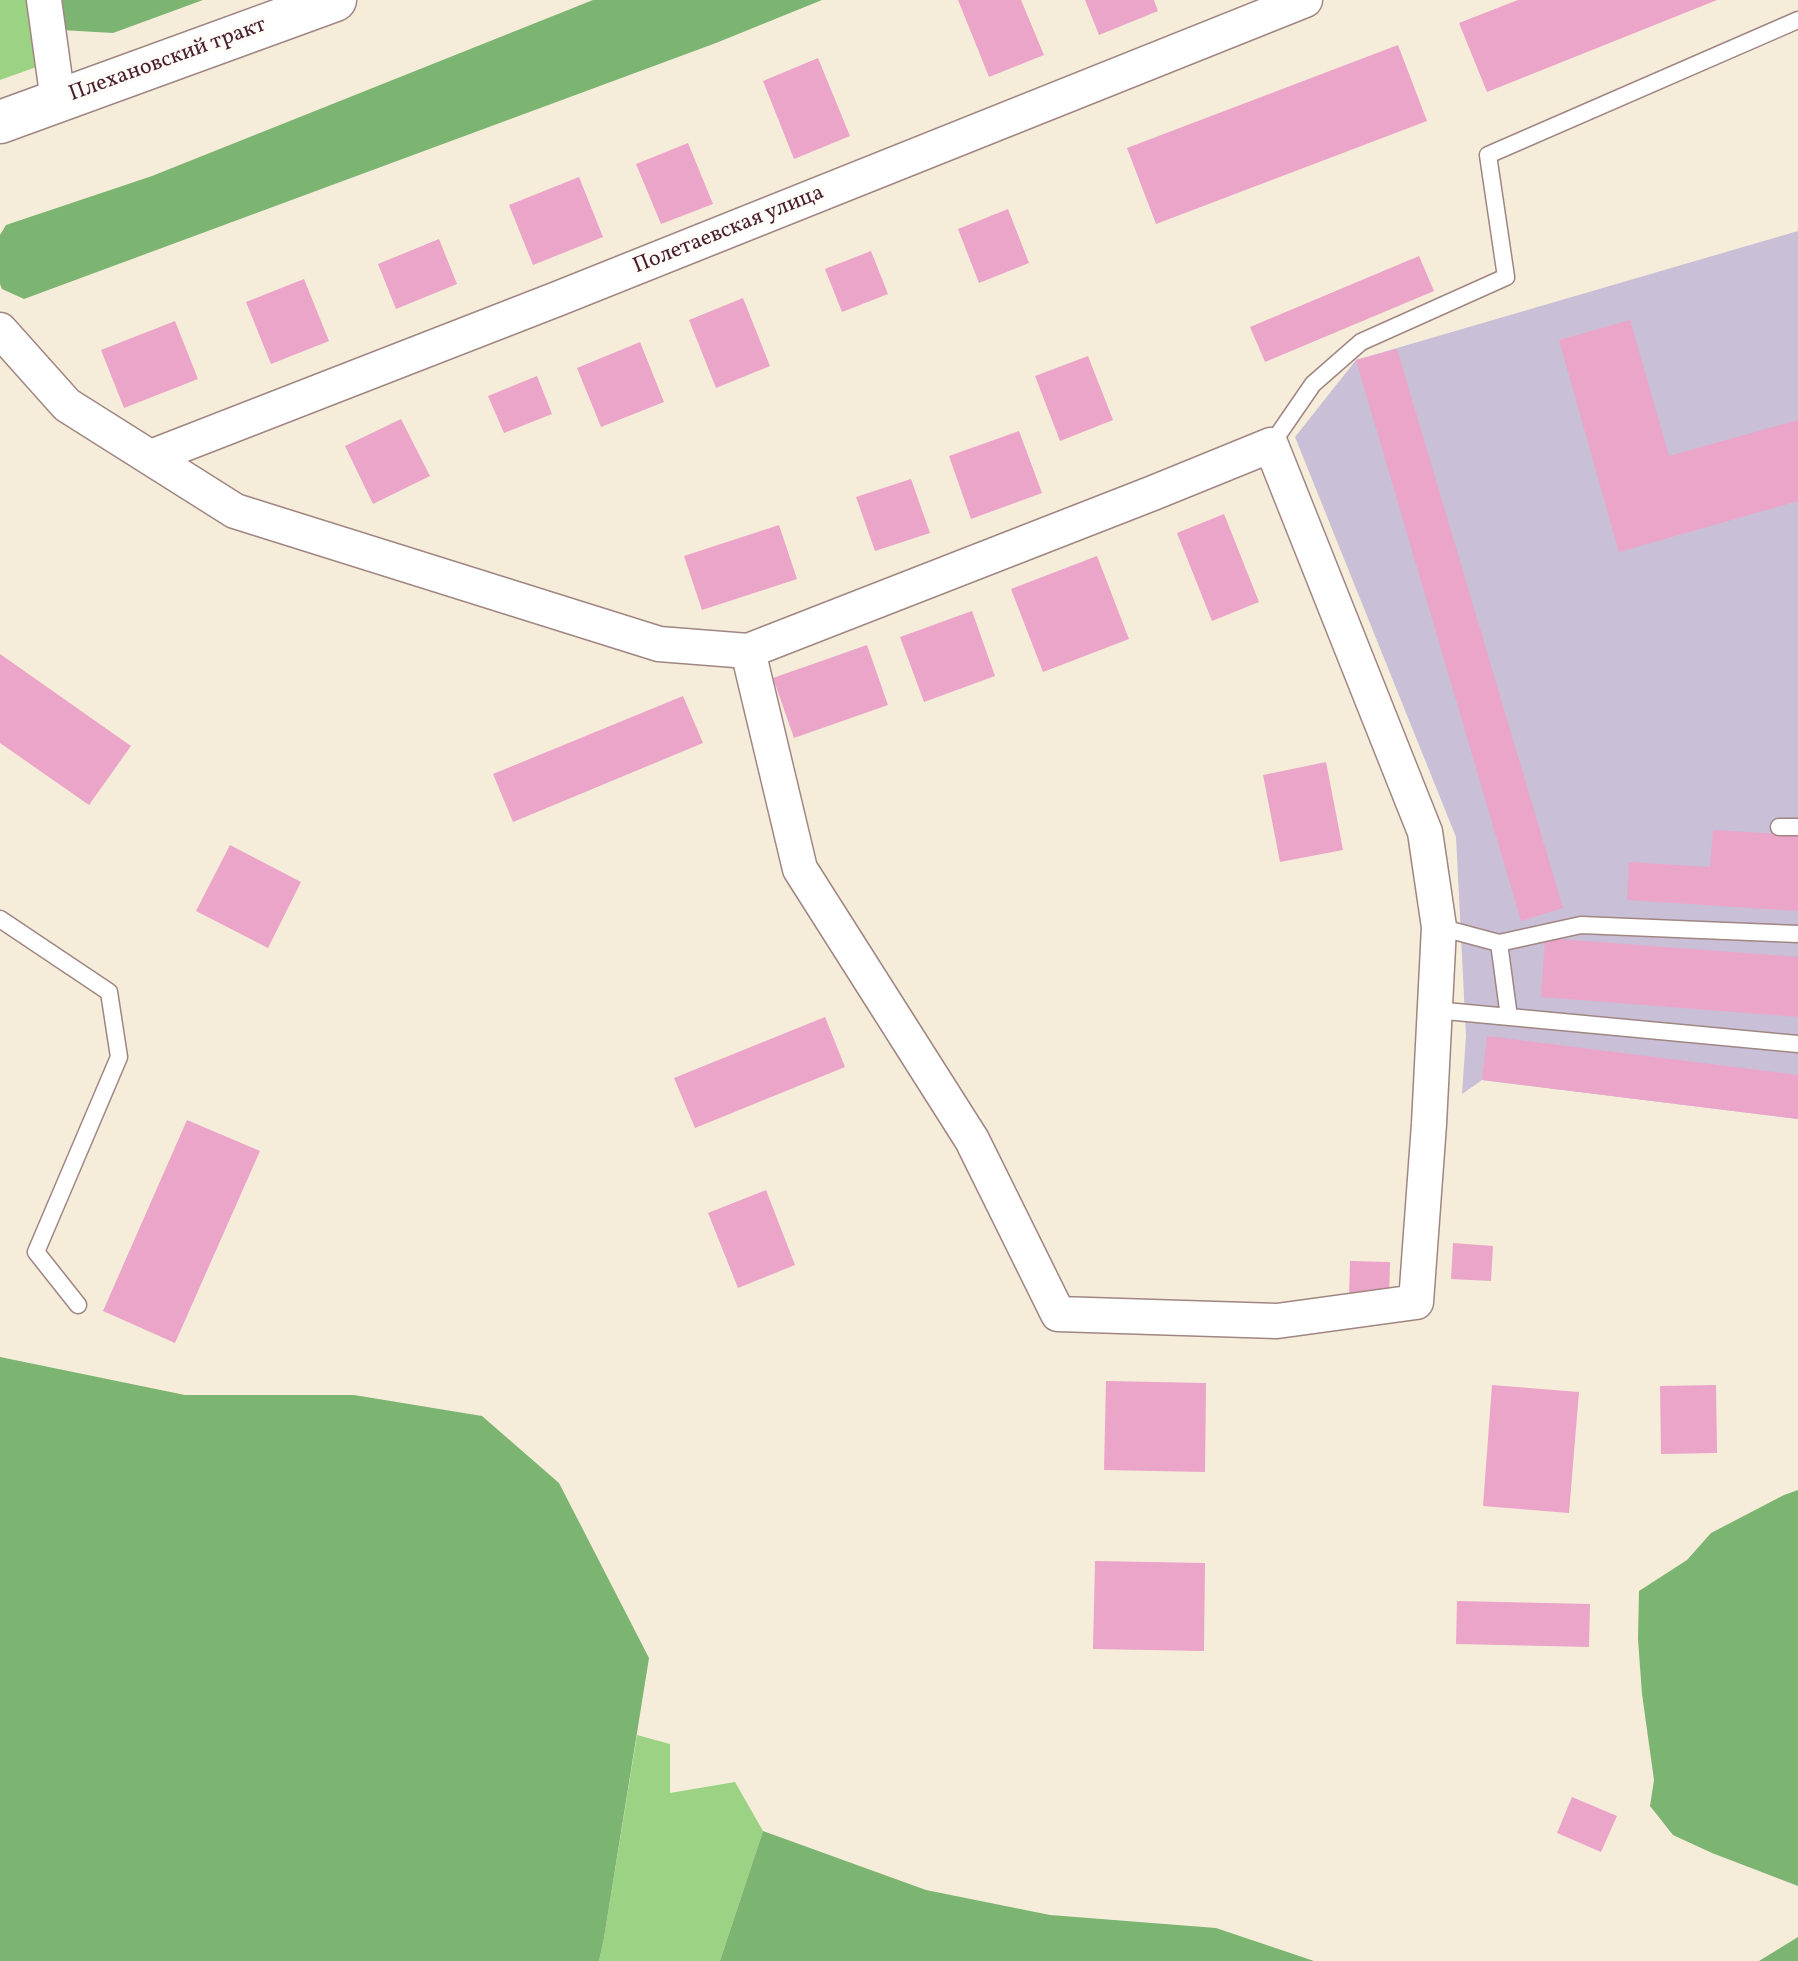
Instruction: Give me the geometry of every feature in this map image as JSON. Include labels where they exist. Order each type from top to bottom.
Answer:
[{"type":"street","points":[[44,0],[58,101]]},
{"type":"street","name":"Плехановский тракт","points":[[0,122],[335,0]]},
{"type":"street","name":"Полетаевская улица","points":[[151,457],[557,299],[1305,0]]},
{"type":"street","points":[[0,330],[67,405],[235,511],[659,644],[748,651],[1271,445],[1425,832],[1439,927],[1416,1302],[1277,1321],[1058,1314],[972,1140],[800,869],[748,651]]},
{"type":"lane","points":[[1271,445],[1313,384],[1361,342],[1506,277],[1488,155],[1798,20]]},
{"type":"lane","points":[[1779,827],[1798,827]]},
{"type":"lane","points":[[0,919],[109,992],[119,1057],[36,1252],[78,1305]]},
{"type":"lane","points":[[1439,927],[1499,943],[1581,925],[1798,934]]},
{"type":"lane","points":[[1499,943],[1509,1017]]},
{"type":"lane","points":[[1435,1010],[1798,1044]]},
{"type":"shaded area","points":[[1798,231],[1798,1119],[1482,1080],[1462,1094],[1466,1036],[1456,837],[1295,437],[1356,360]]},
{"type":"green space","points":[[0,0],[29,0],[42,65],[0,80]]},
{"type":"green space","points":[[55,0],[203,0],[113,33],[61,30]]},
{"type":"green space","points":[[593,0],[822,0],[716,43],[24,299],[2,289],[0,235],[6,225],[152,176]]},
{"type":"green space","points":[[0,1357],[185,1395],[354,1395],[482,1416],[559,1483],[649,1658],[599,1961],[0,1961]]},
{"type":"green space","points":[[1798,1490],[1798,1886],[1673,1835],[1650,1806],[1654,1780],[1638,1639],[1639,1591],[1687,1560],[1711,1533]]},
{"type":"green space","points":[[637,1735],[670,1744],[670,1793],[735,1782],[763,1831],[720,1961],[599,1961]]},
{"type":"green space","points":[[763,1831],[926,1890],[1050,1915],[1216,1928],[1314,1961],[720,1961]]},
{"type":"green space","points":[[1798,1937],[1798,1961],[1759,1961]]},
{"type":"building","points":[[958,0],[1021,0],[1044,55],[989,77]]},
{"type":"building","points":[[1085,0],[1154,0],[1158,11],[1099,35]]},
{"type":"building","points":[[1518,0],[1717,0],[1487,92],[1459,23]]},
{"type":"building","points":[[1398,45],[1427,121],[1156,224],[1127,148]]},
{"type":"building","points":[[818,58],[850,136],[794,159],[763,81]]},
{"type":"building","points":[[688,143],[713,204],[661,224],[636,164]]},
{"type":"building","points":[[579,177],[603,237],[533,265],[509,205]]},
{"type":"building","points":[[1008,209],[1029,263],[979,283],[958,229]]},
{"type":"building","points":[[439,239],[457,284],[396,309],[378,264]]},
{"type":"building","points":[[871,251],[888,294],[842,312],[825,269]]},
{"type":"building","points":[[1419,256],[1434,291],[1265,362],[1250,327]]},
{"type":"building","points":[[304,279],[329,341],[271,364],[246,302]]},
{"type":"building","points":[[743,298],[770,366],[716,388],[689,320]]},
{"type":"building","points":[[1630,320],[1669,456],[1798,420],[1798,501],[1619,552],[1559,340]]},
{"type":"building","points":[[175,321],[198,379],[124,408],[101,350]]},
{"type":"building","points":[[640,342],[664,402],[601,427],[577,368]]},
{"type":"building","points":[[1397,349],[1563,908],[1521,921],[1356,360]]},
{"type":"building","points":[[1088,356],[1113,420],[1060,441],[1035,376]]},
{"type":"building","points":[[537,376],[552,414],[504,433],[488,396]]},
{"type":"building","points":[[401,419],[430,476],[373,504],[345,446]]},
{"type":"building","points":[[1019,431],[1042,493],[971,519],[949,456]]},
{"type":"building","points":[[911,479],[930,533],[875,551],[856,497]]},
{"type":"building","points":[[1224,514],[1259,602],[1212,621],[1177,533]]},
{"type":"building","points":[[779,525],[797,579],[702,610],[684,556]]},
{"type":"building","points":[[1097,556],[1129,639],[1043,672],[1011,589]]},
{"type":"building","points":[[972,611],[995,676],[924,702],[900,637]]},
{"type":"building","points":[[867,645],[888,705],[794,738],[773,678]]},
{"type":"building","points":[[0,654],[131,746],[89,805],[0,743]]},
{"type":"building","points":[[683,696],[703,743],[513,822],[493,774]]},
{"type":"building","points":[[1326,762],[1343,850],[1280,862],[1263,775]]},
{"type":"building","points":[[1713,830],[1798,835],[1798,911],[1627,900],[1629,862],[1710,867]]},
{"type":"building","points":[[230,845],[301,882],[268,948],[196,911]]},
{"type":"building","points":[[1545,938],[1798,957],[1798,1017],[1541,997]]},
{"type":"building","points":[[825,1017],[845,1067],[695,1128],[674,1078]]},
{"type":"building","points":[[1487,1036],[1798,1075],[1798,1119],[1482,1080]]},
{"type":"building","points":[[187,1120],[260,1151],[175,1343],[103,1311]]},
{"type":"building","points":[[766,1190],[795,1265],[738,1288],[708,1213]]},
{"type":"building","points":[[1453,1243],[1493,1246],[1491,1281],[1451,1279]]},
{"type":"building","points":[[1350,1261],[1390,1262],[1389,1300],[1349,1299]]},
{"type":"building","points":[[1106,1381],[1206,1383],[1205,1472],[1104,1470]]},
{"type":"building","points":[[1492,1385],[1579,1392],[1569,1513],[1483,1506]]},
{"type":"building","points":[[1716,1385],[1717,1453],[1661,1454],[1660,1386]]},
{"type":"building","points":[[1095,1561],[1205,1563],[1204,1651],[1093,1649]]},
{"type":"building","points":[[1457,1601],[1590,1604],[1589,1647],[1456,1644]]},
{"type":"building","points":[[1572,1797],[1617,1816],[1601,1852],[1557,1833]]}]
